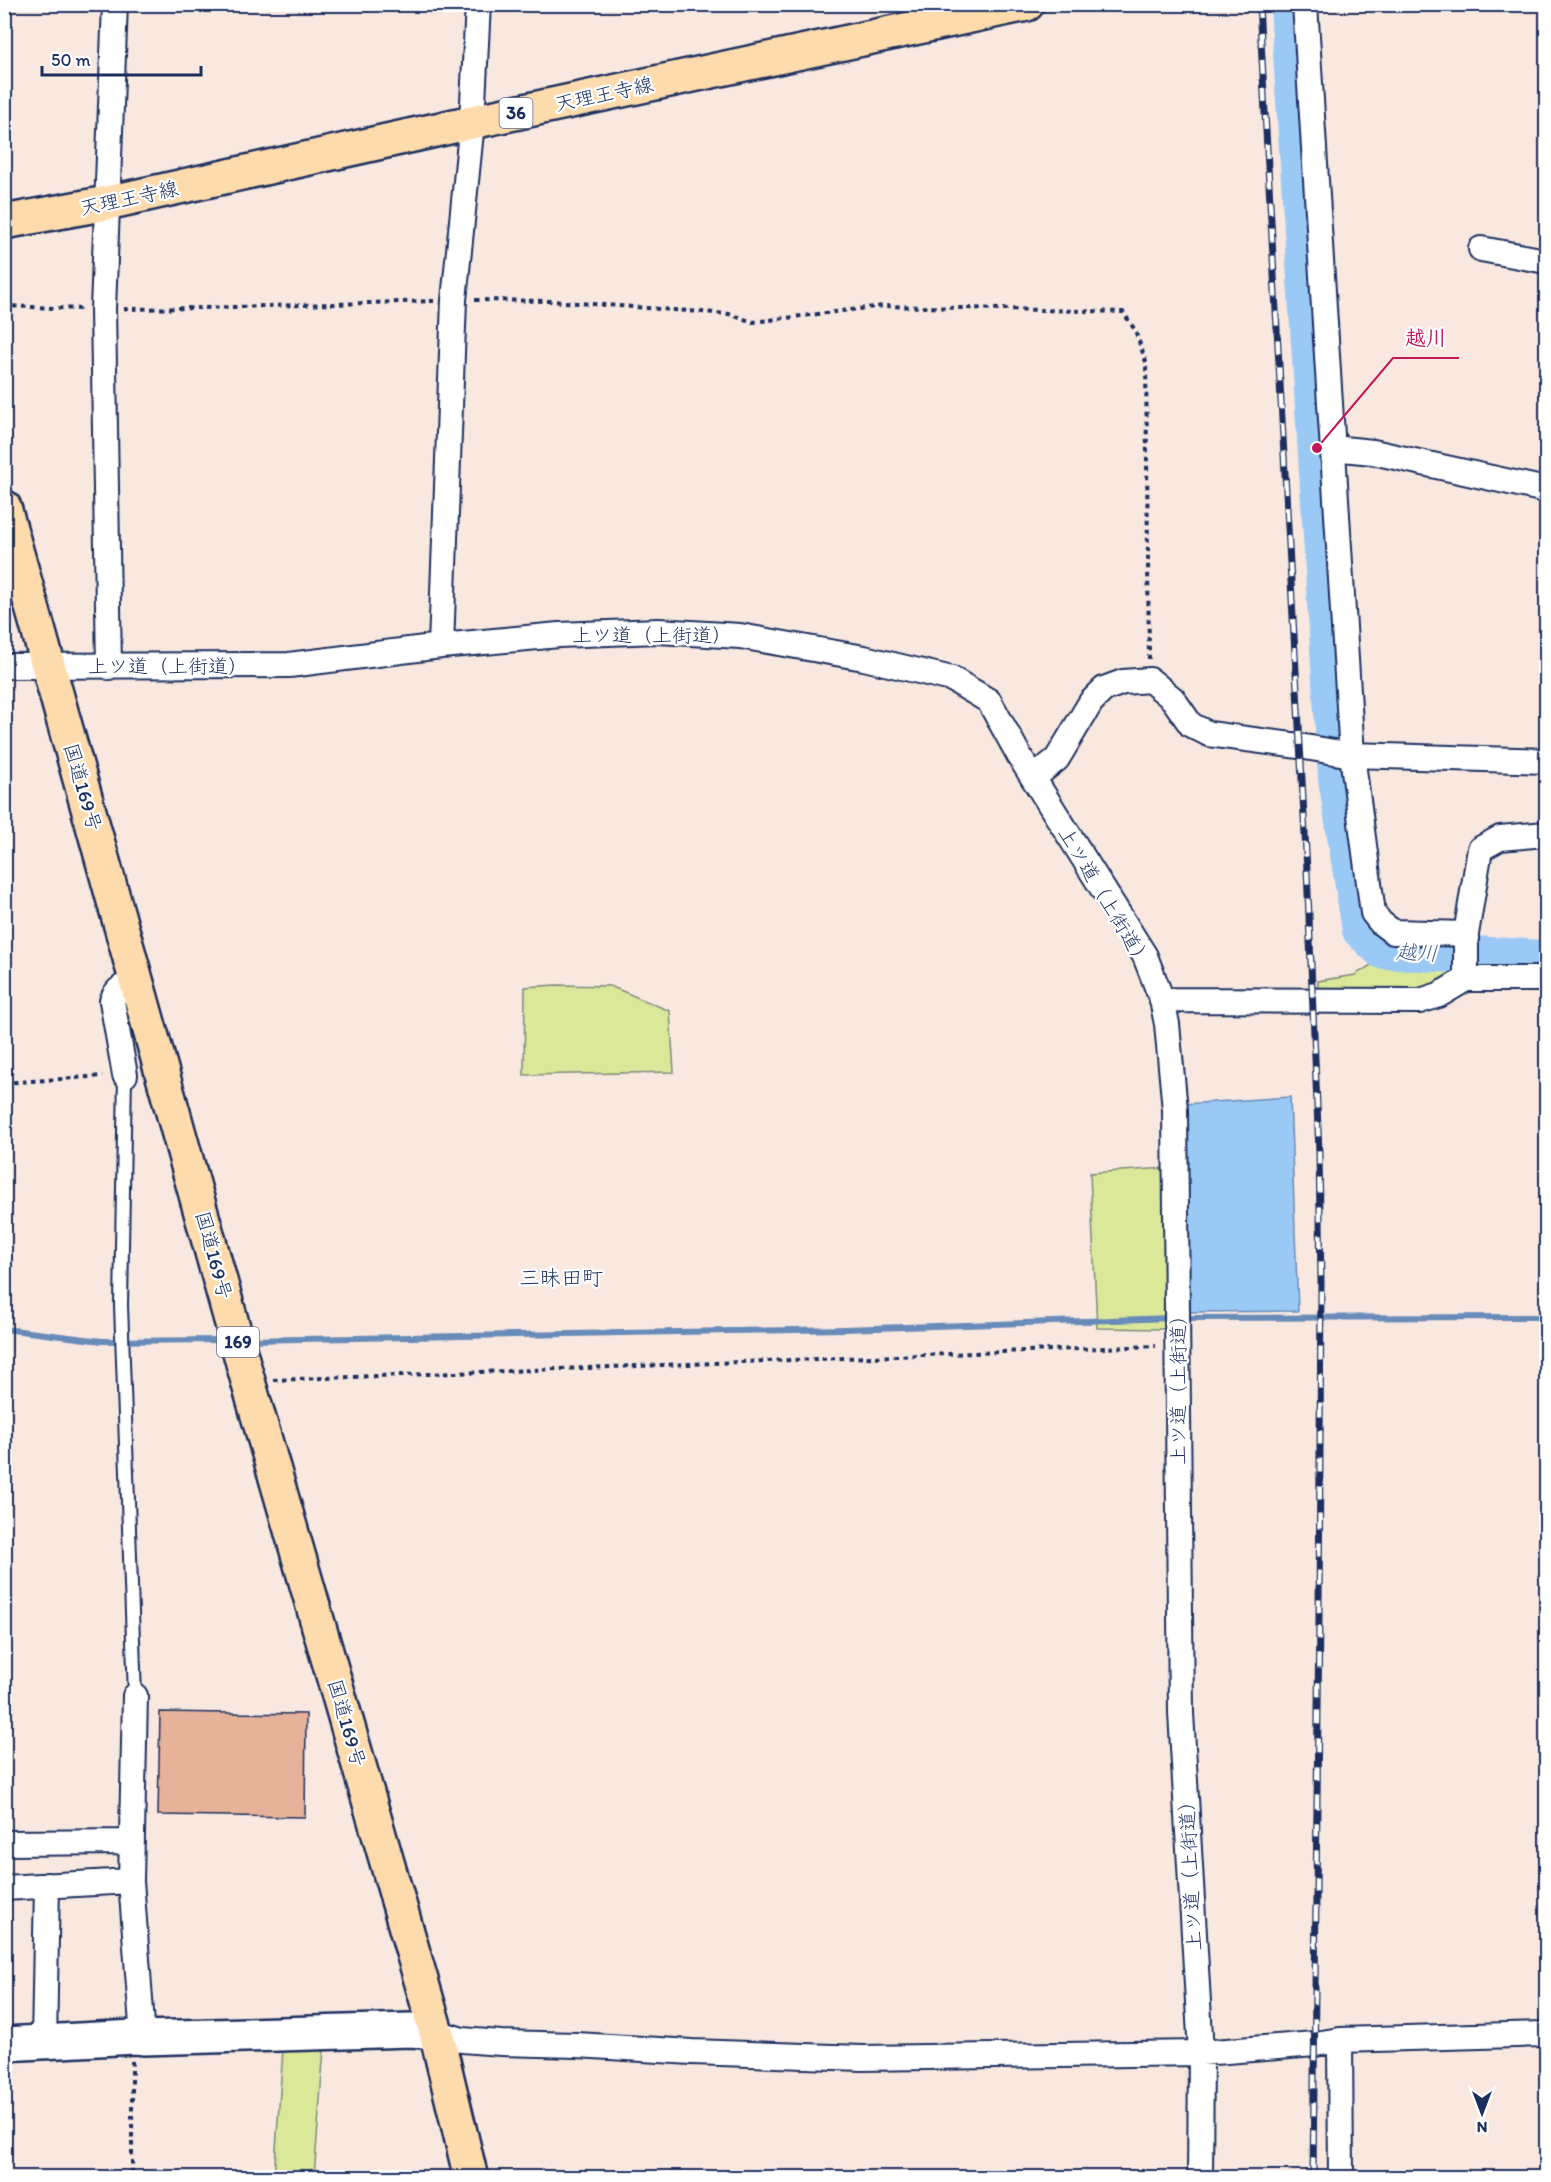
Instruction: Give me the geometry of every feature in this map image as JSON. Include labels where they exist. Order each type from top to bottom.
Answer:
[{"type":"main road","name":"天理王寺線","points":[[4,222],[107,203],[472,122],[1027,4]]},
{"type":"main road","name":"国道169号","points":[[4,507],[248,1381],[436,2032],[471,2178]]},
{"type":"street","points":[[109,667],[103,309],[115,4]]},
{"type":"street","points":[[441,646],[454,300],[472,122],[478,4]]},
{"type":"street","points":[[1305,4],[1352,755],[1372,913],[1393,932],[1466,934]]},
{"type":"street","points":[[1481,249],[1546,261]]},
{"type":"street","points":[[1332,448],[1373,452],[1546,490]]},
{"type":"street","name":"上ツ道（上街道）","points":[[4,666],[288,665],[559,634],[658,631],[740,636],[864,658],[952,679],[989,701],[1033,778],[1145,956],[1162,1000],[1167,1024],[1175,1110],[1181,1713],[1201,2054],[1200,2178]]},
{"type":"street","points":[[1033,778],[1057,759],[1091,702],[1104,689],[1123,682],[1149,680],[1173,699],[1191,725],[1209,734],[1352,755],[1546,760]]},
{"type":"street","points":[[1466,979],[1466,934],[1480,849],[1500,838],[1546,834]]},
{"type":"street","points":[[1162,1000],[1420,1001],[1439,995],[1466,979],[1546,979]]},
{"type":"street","points":[[125,1075],[112,1001],[122,986],[138,981]]},
{"type":"street","points":[[135,1696],[131,1881],[139,2038]]},
{"type":"street","points":[[4,1843],[132,1842]]},
{"type":"street","points":[[4,1888],[131,1881]]},
{"type":"street","points":[[44,2043],[46,1885]]},
{"type":"street","points":[[4,2044],[410,2030],[436,2032],[462,2040],[501,2043],[851,2058],[1201,2054],[1340,2040],[1546,2034]]},
{"type":"street","points":[[1340,2040],[1341,2178]]},
{"type":"lane","points":[[125,1075],[122,1305],[135,1696]]},
{"type":"path","points":[[4,306],[103,309],[213,308],[454,300],[551,301],[729,314],[753,321],[883,306],[1123,312],[1135,330],[1146,362],[1149,680]]},
{"type":"path","points":[[4,1083],[125,1075]]},
{"type":"path","points":[[248,1381],[1178,1345]]},
{"type":"path","points":[[132,2178],[132,2059],[139,2038]]},
{"type":"green space","points":[[1395,953],[1465,956],[1439,994],[1317,1000],[1318,981],[1355,975]]},
{"type":"green space","points":[[610,986],[670,1011],[674,1072],[524,1075],[525,987]]},
{"type":"green space","points":[[1167,1168],[1167,1329],[1097,1328],[1090,1173]]},
{"type":"green space","points":[[324,2048],[314,2177],[274,2178],[283,2049]]},
{"type":"water","points":[[1290,1097],[1298,1311],[1188,1312],[1184,1104]]},
{"type":"building","points":[[160,1712],[306,1714],[305,1817],[158,1815]]},
{"type":"waterway","name":"越川","points":[[1289,4],[1337,778],[1361,930],[1382,950],[1546,959]]},
{"type":"waterway","points":[[1183,1318],[1546,1317]]},
{"type":"waterway","points":[[247,1340],[844,1329],[1173,1318]]},
{"type":"waterway","points":[[4,1329],[102,1341],[225,1340]]},
{"type":"railway","points":[[1259,4],[1307,870],[1319,1152],[1321,1282],[1313,2178]]},
{"type":"place","name":"越川","points":[[1317,448]]},
{"type":"district","name":"三昧田町","points":[[561,1277]]}]
